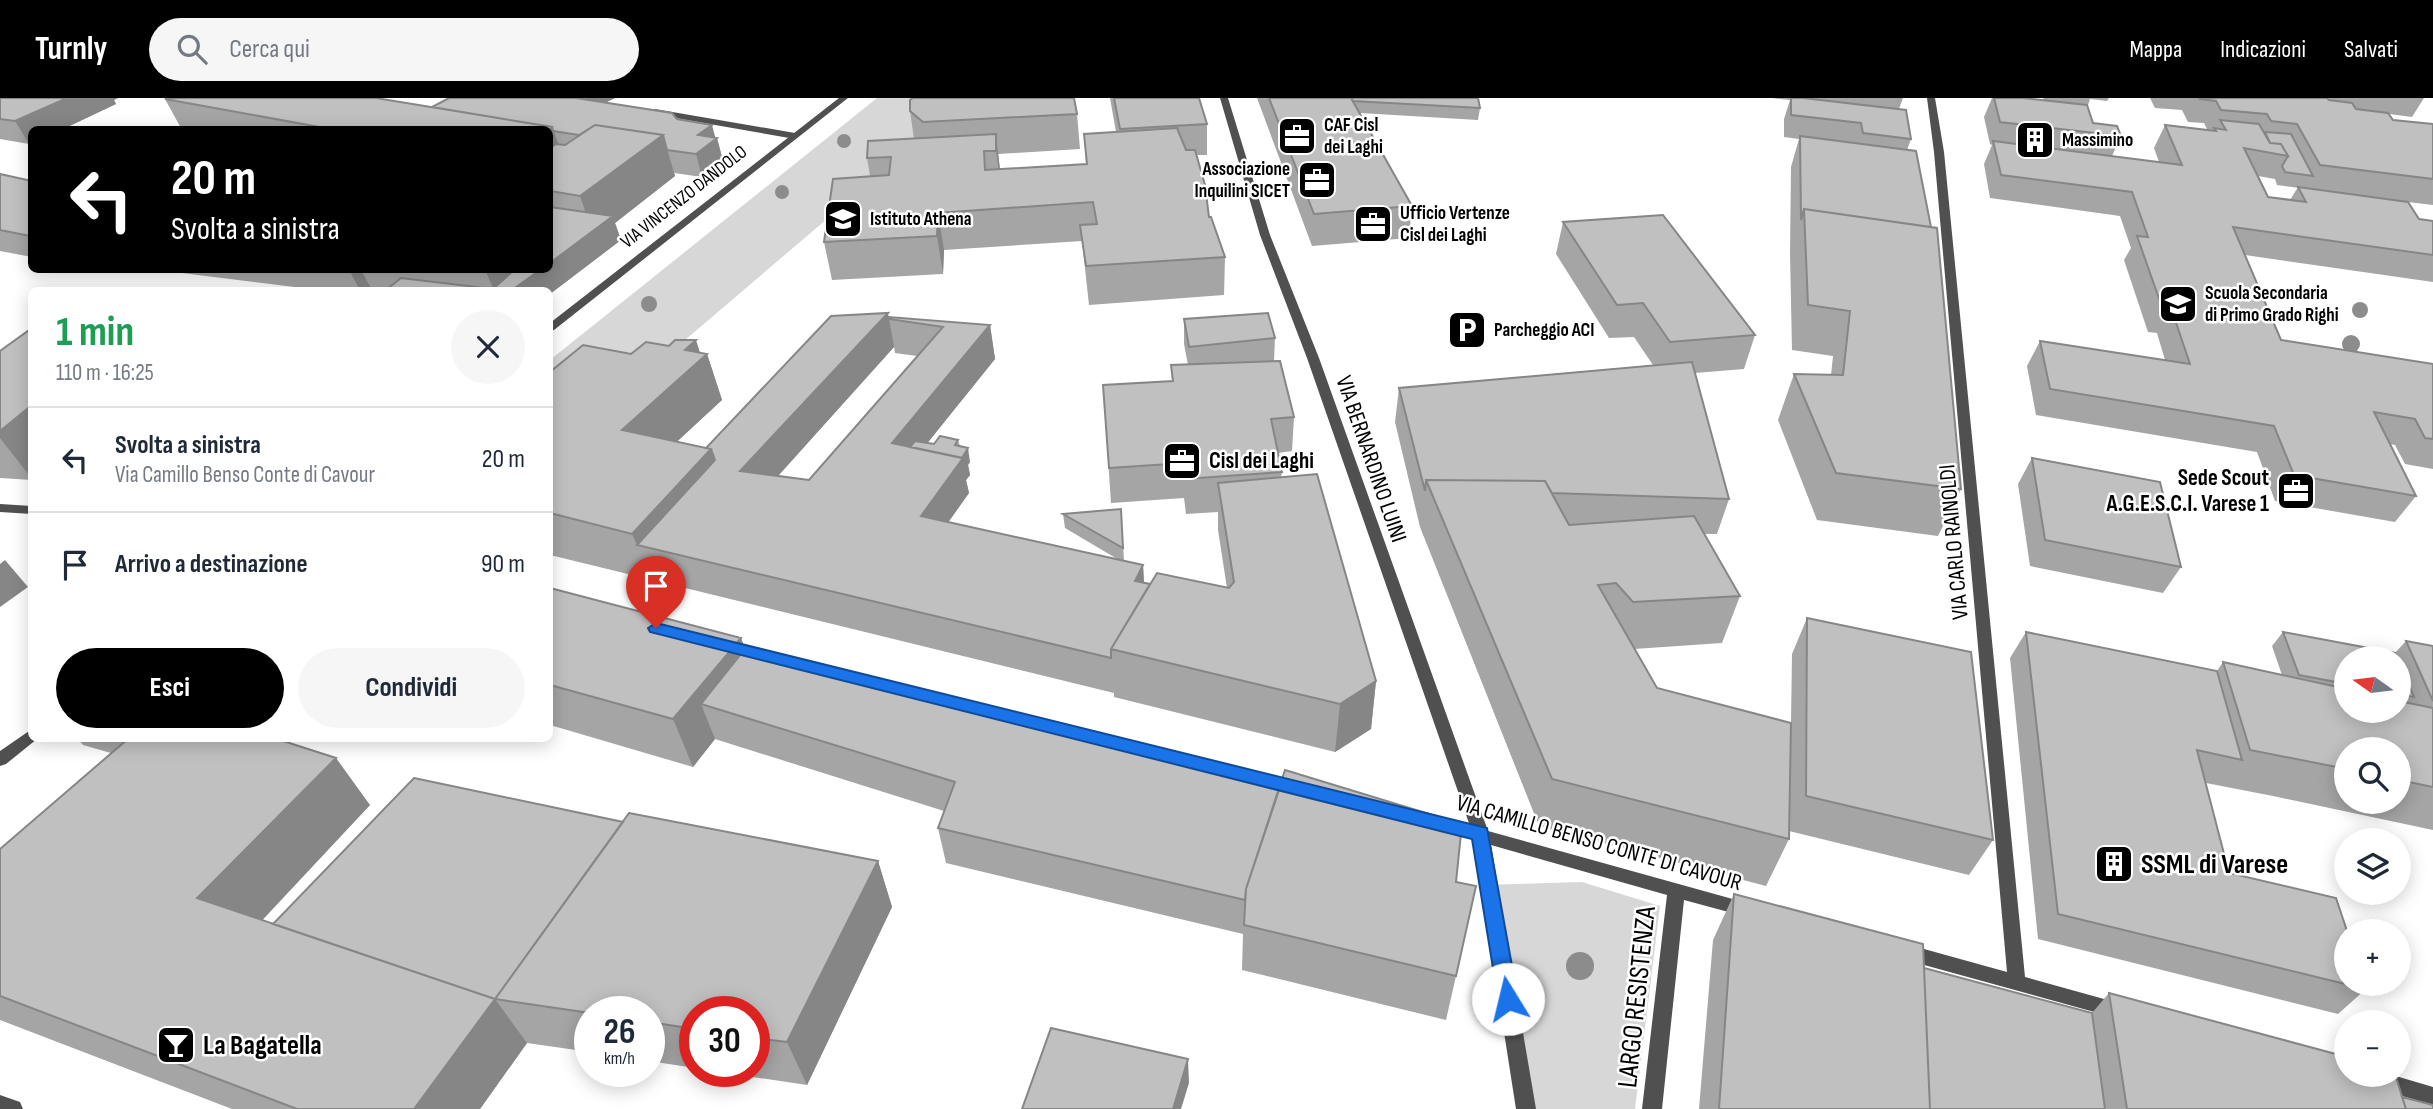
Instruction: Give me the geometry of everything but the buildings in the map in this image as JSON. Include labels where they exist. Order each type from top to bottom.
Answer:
[{"type":"street","name":"VIA VINCENZO DANDOLO","points":[[553,326],[844,98]]},
{"type":"street","name":"VIA BERNARDINO LUINI","points":[[1224,98],[1265,235],[1313,358],[1480,834]]},
{"type":"street","name":"VIA CARLO RAINOLDI","points":[[1931,98],[1939,152],[2017,983]]},
{"type":"street","points":[[648,111],[795,136]]},
{"type":"street","points":[[0,508],[28,510]]},
{"type":"street","points":[[0,760],[28,738]]},
{"type":"street","name":"VIA CAMILLO BENSO CONTE DI CAVOUR","points":[[1427,820],[1767,915]]},
{"type":"street","points":[[1480,834],[1526,1109]]},
{"type":"street","name":"LARGO RESISTENZA","points":[[1653,1109],[1676,891]]},
{"type":"street","points":[[1883,946],[2133,1014]]},
{"type":"street","points":[[2401,1087],[2433,1096]]},
{"type":"street","points":[[0,1104],[13,1109]]},
{"type":"shaded area","points":[[877,98],[969,98],[553,452],[553,358]]},
{"type":"shaded area","points":[[1582,882],[1660,906],[1635,1109],[1528,1109],[1483,885]]},
{"type":"place","name":"CAF Cisl dei Laghi","points":[[1297,136]]},
{"type":"place","name":"Massimino","points":[[2035,140]]},
{"type":"place","name":"Associazione Inquilini SICET","points":[[1317,180]]},
{"type":"place","name":"Istituto Athena","points":[[843,219]]},
{"type":"place","name":"Ufficio Vertenze Cisl dei Laghi","points":[[1373,224]]},
{"type":"place","name":"Scuola Secondaria di Primo Grado Righi","points":[[2178,304]]},
{"type":"place","name":"Parcheggio ACI","points":[[1467,330]]},
{"type":"place","name":"Cisl dei Laghi","points":[[1182,461]]},
{"type":"place","name":"Sede Scout A.G.E.S.C.I. Varese 1","points":[[2296,491]]},
{"type":"place","name":"SSML di Varese","points":[[2114,864]]},
{"type":"place","name":"La Bagatella","points":[[176,1045]]},
{"type":"route","points":[[656,628],[1480,834],[1508,999]]}]
